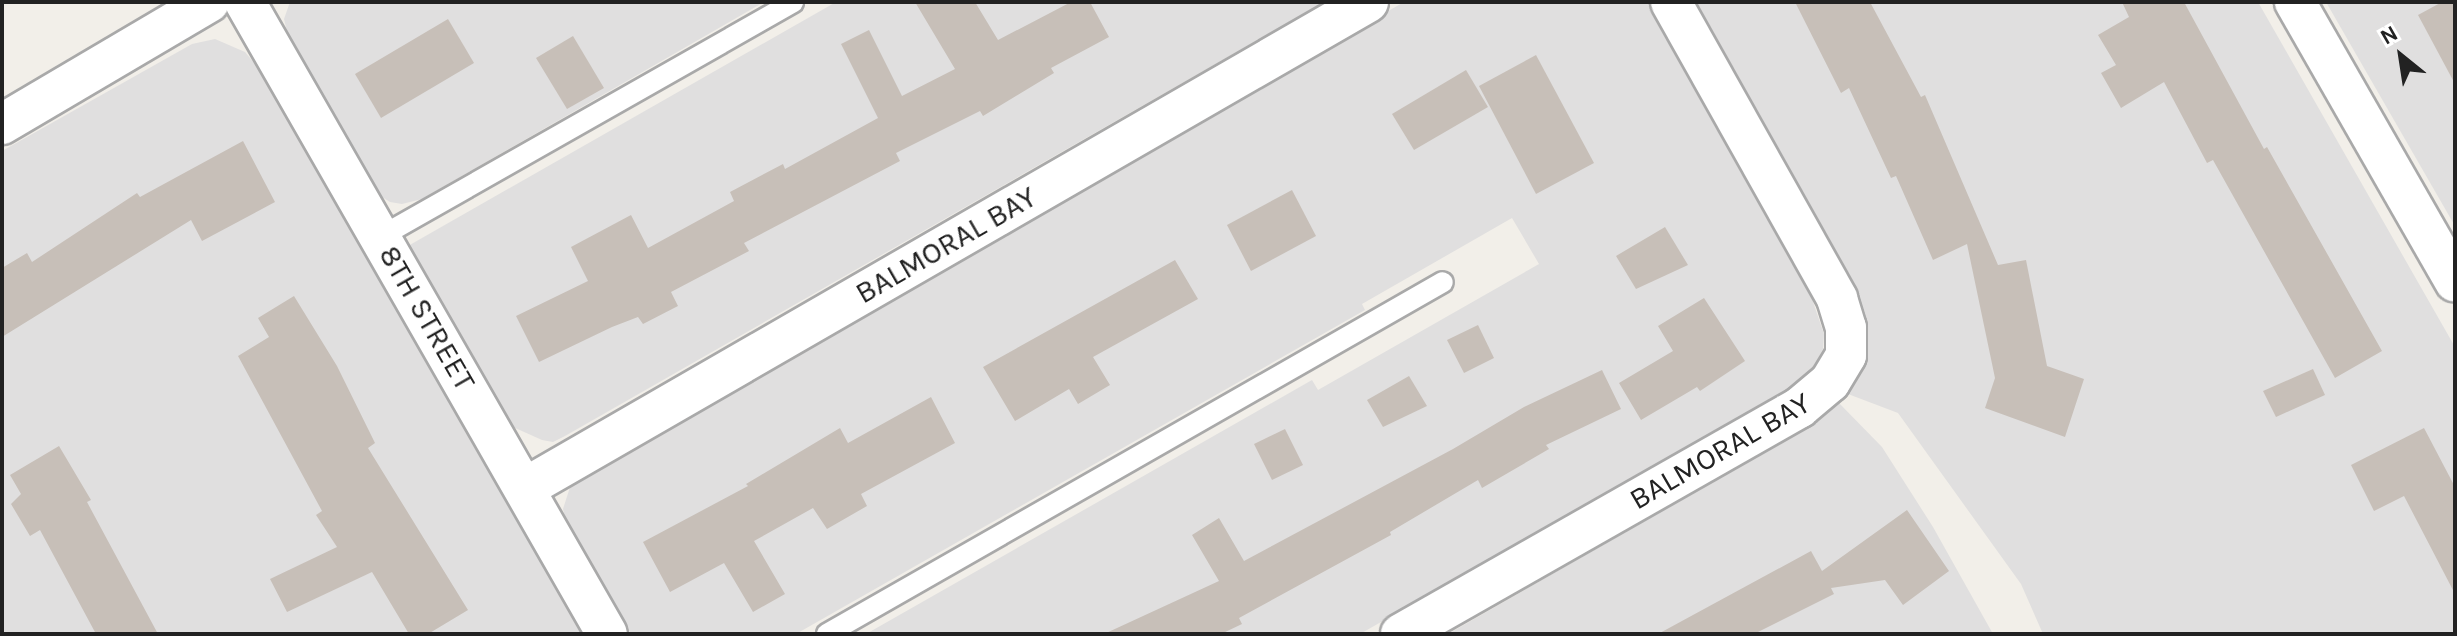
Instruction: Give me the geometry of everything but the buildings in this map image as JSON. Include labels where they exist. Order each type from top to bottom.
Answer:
[{"type":"street","points":[[3,122],[209,2]]},
{"type":"street","name":"8TH STREET","points":[[245,2],[607,634]]},
{"type":"street","name":"BALMORAL BAY","points":[[525,488],[1368,2]]},
{"type":"street","name":"BALMORAL BAY","points":[[1401,634],[1799,408],[1822,391],[1846,355],[1846,328],[1837,298],[1671,2]]},
{"type":"street","points":[[2295,2],[2455,281]]},
{"type":"lane","points":[[380,237],[793,2]]},
{"type":"lane","points":[[827,634],[1443,282]]},
{"type":"shaded area","points":[[290,2],[764,2],[422,199],[402,204],[390,202],[376,193],[289,39],[284,19]]},
{"type":"shaded area","points":[[836,2],[1324,2],[565,436],[553,442],[513,427],[408,246]]},
{"type":"shaded area","points":[[1404,2],[1649,2],[1810,293],[1824,334],[1823,349],[1812,371],[1791,388],[1360,634],[866,634],[1312,380],[1318,390],[1539,264],[1512,218],[1362,304],[1365,310],[796,634],[631,634],[566,522],[563,509],[571,484],[587,471]]},
{"type":"shaded area","points":[[1695,2],[2258,2],[2455,347],[2455,634],[2043,634],[2021,584],[1898,413],[1848,394],[1860,375],[1866,355],[1859,298]]},
{"type":"shaded area","points":[[2326,2],[2455,2],[2455,226]]},
{"type":"shaded area","points":[[215,39],[245,52],[261,71],[582,634],[2,634],[2,151],[192,44]]},
{"type":"shaded area","points":[[1839,403],[1882,447],[1933,527],[1993,634],[1448,634],[1817,422]]}]
